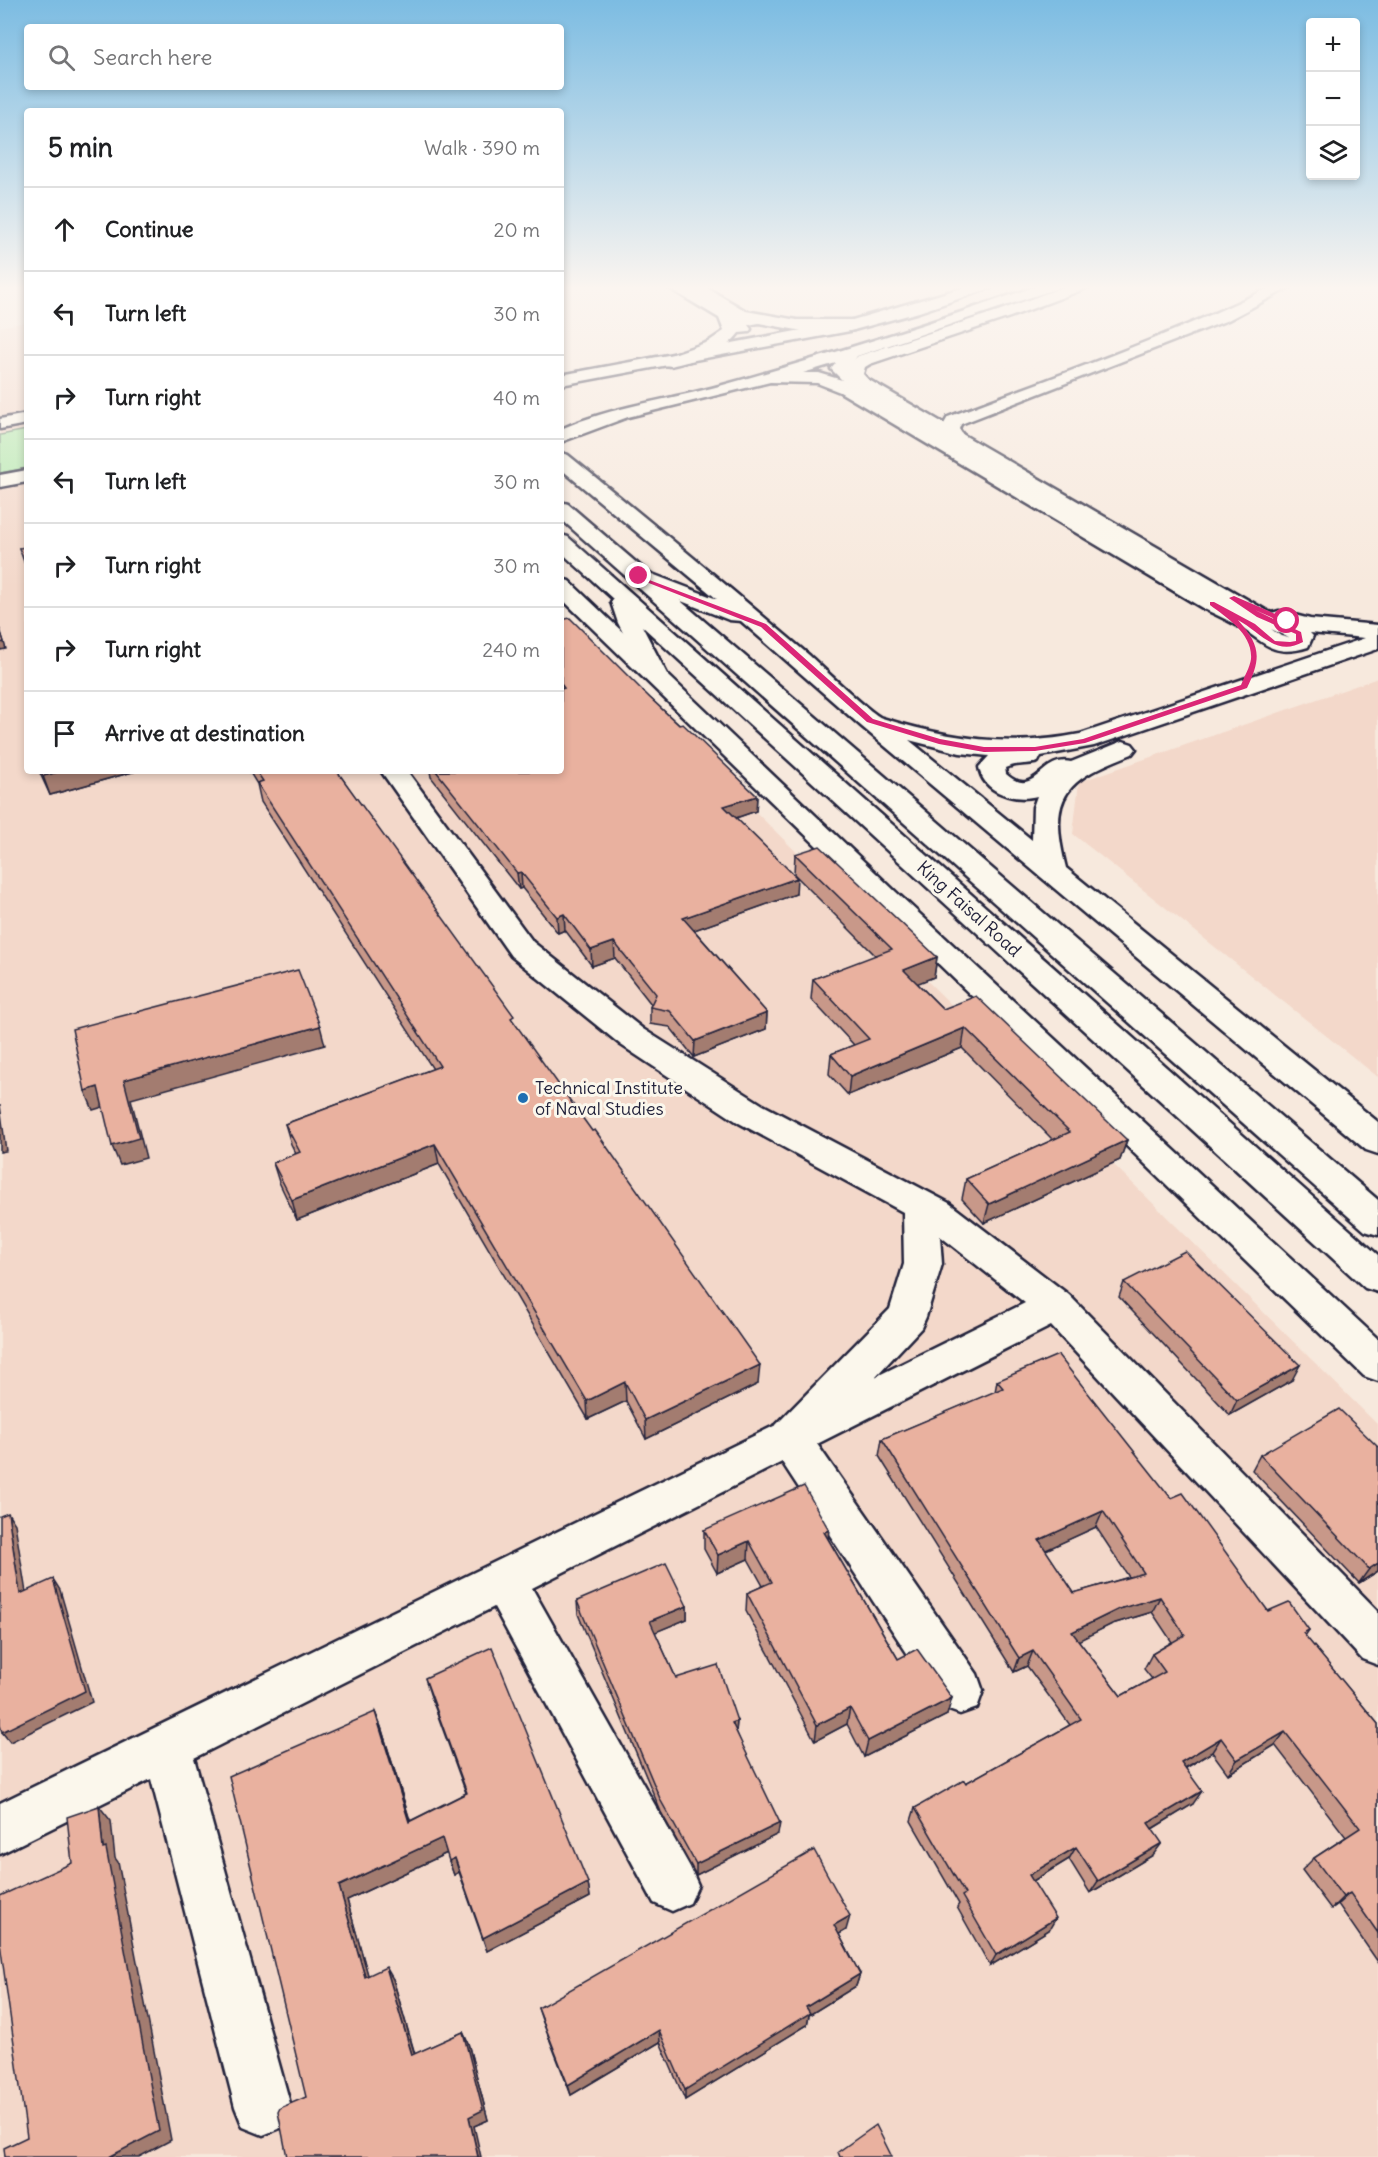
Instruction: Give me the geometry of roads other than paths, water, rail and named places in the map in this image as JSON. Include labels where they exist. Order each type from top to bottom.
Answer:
[{"type":"main road","points":[[564,435],[628,412],[735,386]]},
{"type":"main road","points":[[840,386],[1222,601],[1287,621],[1333,629],[1378,632]]},
{"type":"main road","points":[[867,386],[1222,601],[1247,633],[1255,656],[1244,686]]},
{"type":"main road","points":[[956,438],[950,429],[954,421],[1044,386]]},
{"type":"main road","points":[[584,409],[628,412]]},
{"type":"main road","points":[[911,411],[947,416],[973,412]]},
{"type":"main road","points":[[0,424],[24,420]]},
{"type":"main road","points":[[564,461],[763,626],[870,721],[1378,1141]]},
{"type":"main road","points":[[0,481],[24,477]]},
{"type":"main road","points":[[0,492],[24,488]]},
{"type":"main road","name":"King Faisal Road","points":[[564,511],[629,585],[1378,1277]]},
{"type":"main road","name":"King Faisal Road","points":[[564,543],[629,585],[1378,1221]]},
{"type":"main road","points":[[656,676],[629,623],[629,585],[763,626]]},
{"type":"main road","points":[[564,589],[886,898],[1378,1364]]},
{"type":"main road","points":[[1053,873],[1044,842],[1043,817],[1048,798],[1094,748],[1244,686],[1378,641]]},
{"type":"main road","points":[[870,721],[939,741],[984,749],[1094,748],[1378,660]]},
{"type":"main road","points":[[396,774],[522,949],[632,1036],[751,1114],[936,1213],[1056,1306],[1378,1643]]},
{"type":"main road","points":[[790,1438],[907,1317],[923,1264],[921,1204]]},
{"type":"main road","points":[[0,1829],[1056,1306]]},
{"type":"main road","points":[[790,1438],[960,1691]]},
{"type":"main road","points":[[503,1580],[672,1885]]},
{"type":"main road","points":[[167,1746],[263,2107]]},
{"type":"place","name":"Technical Institute of Naval Studies","points":[[523,1098]]}]
